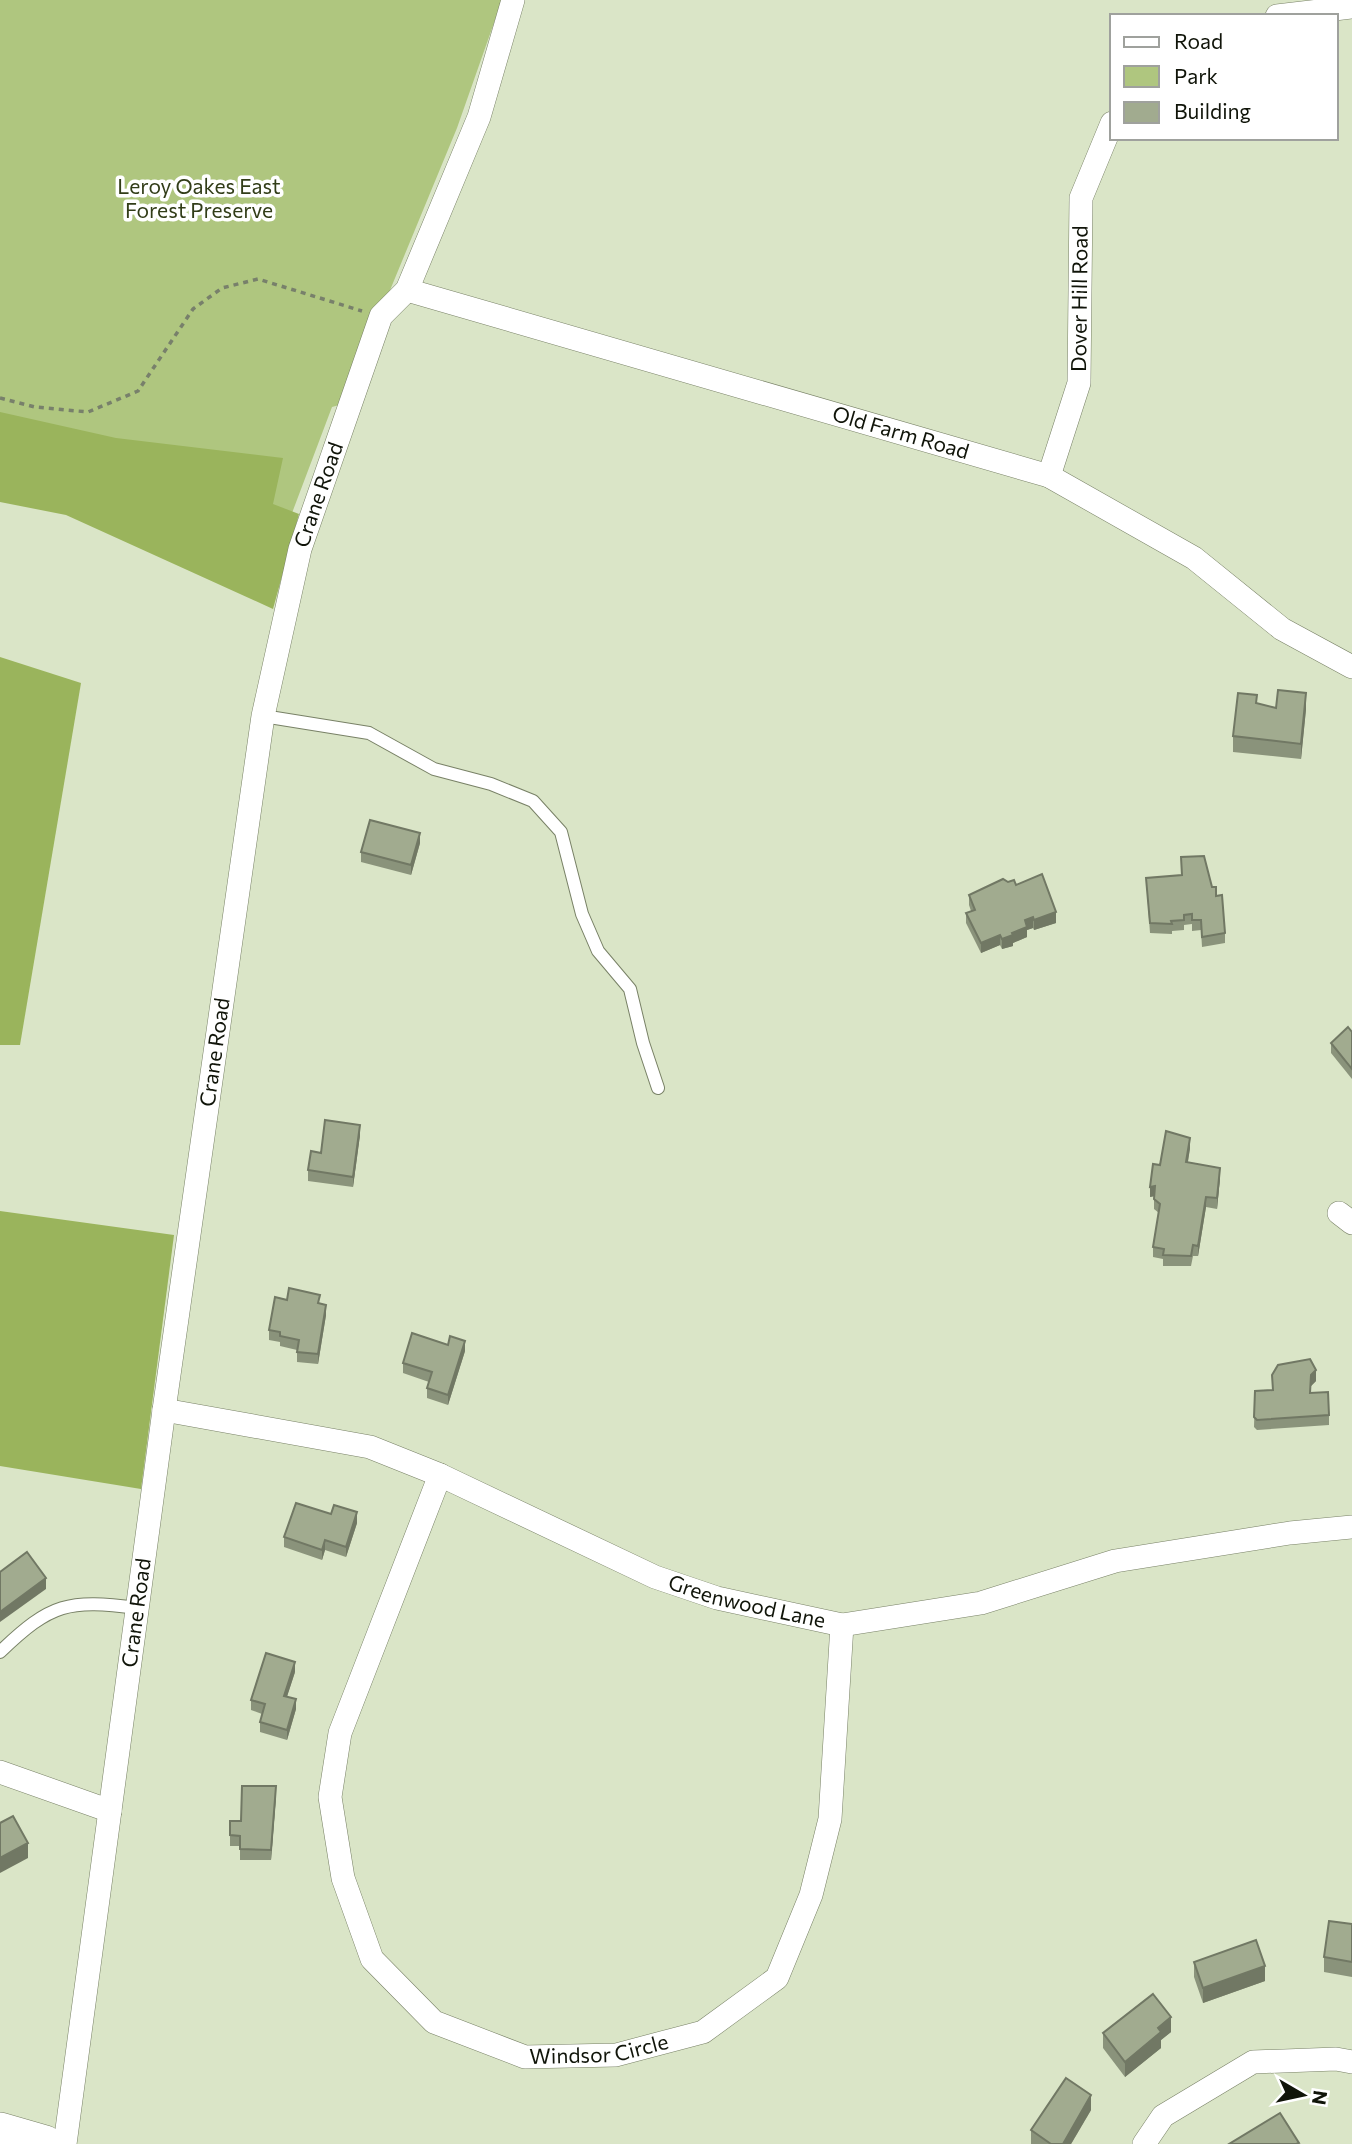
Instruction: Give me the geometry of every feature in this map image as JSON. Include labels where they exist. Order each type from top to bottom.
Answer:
[{"type":"main road","points":[[0,2131],[45,2144]]},
{"type":"street","name":"Crane Road","points":[[65,2144],[164,1410],[263,716],[300,548],[381,316],[407,290],[479,117],[513,0]]},
{"type":"street","points":[[1294,14],[1352,7]]},
{"type":"street","name":"Dover Hill Road","points":[[1049,476],[1079,383],[1081,198],[1110,128]]},
{"type":"street","name":"Old Farm Road","points":[[407,290],[1049,476],[1194,558],[1282,629],[1352,667]]},
{"type":"street","name":"Greenwood Lane","points":[[164,1410],[370,1447],[440,1475],[655,1577],[717,1598],[842,1625],[981,1603],[1115,1561],[1290,1533],[1352,1527]]},
{"type":"street","name":"Windsor Circle","points":[[440,1475],[340,1733],[330,1797],[343,1878],[372,1959],[435,2022],[525,2057],[617,2055],[703,2032],[777,1978],[811,1895],[830,1819],[842,1625]]},
{"type":"street","points":[[0,1772],[110,1811]]},
{"type":"street","points":[[1144,2144],[1163,2116],[1252,2062],[1336,2059],[1352,2062]]},
{"type":"lane","points":[[263,716],[369,733],[434,769],[491,784],[533,800],[561,832],[582,914],[598,951],[630,989],[643,1043],[658,1088]]},
{"type":"lane","points":[[0,1652],[27,1626],[68,1604],[100,1603],[138,1608]]},
{"type":"path","points":[[0,398],[35,407],[88,412],[138,391],[193,309],[222,288],[258,279],[381,316]]},
{"type":"green space","name":"Leroy Oakes East Forest Preserve","points":[[0,0],[502,0],[457,128],[343,404],[332,407],[289,521],[0,453]]},
{"type":"green space","points":[[0,412],[116,438],[283,458],[273,504],[299,514],[273,609],[66,515],[0,502]]},
{"type":"green space","points":[[0,657],[81,683],[20,1045],[0,1045]]},
{"type":"green space","points":[[0,1211],[174,1235],[141,1489],[0,1466]]},
{"type":"building","points":[[1278,690],[1306,693],[1301,744],[1233,736],[1238,693],[1257,695],[1256,703],[1276,708]]},
{"type":"building","points":[[370,820],[420,833],[411,865],[361,852]]},
{"type":"building","points":[[1204,856],[1212,887],[1216,887],[1216,896],[1222,895],[1225,933],[1202,937],[1201,920],[1192,920],[1192,914],[1184,915],[1184,920],[1171,921],[1172,924],[1150,923],[1146,878],[1182,875],[1181,857]]},
{"type":"building","points":[[1042,874],[1056,912],[1034,920],[1033,917],[1025,920],[1027,927],[1012,933],[1013,935],[1002,939],[1000,935],[981,943],[966,913],[975,910],[969,895],[1003,879],[1008,882],[1014,880],[1016,885]]},
{"type":"building","points":[[1348,1027],[1352,1032],[1352,1069],[1331,1043]]},
{"type":"building","points":[[325,1120],[360,1125],[353,1177],[308,1170],[311,1151],[321,1153]]},
{"type":"building","points":[[1166,1131],[1190,1138],[1186,1162],[1220,1168],[1217,1198],[1206,1197],[1198,1246],[1193,1245],[1191,1256],[1163,1255],[1164,1249],[1153,1247],[1160,1204],[1154,1199],[1155,1186],[1150,1187],[1153,1164],[1160,1165]]},
{"type":"building","points":[[289,1288],[320,1295],[318,1303],[326,1305],[318,1354],[297,1352],[299,1340],[280,1336],[280,1332],[269,1330],[275,1297],[287,1300]]},
{"type":"building","points":[[412,1333],[448,1345],[450,1336],[465,1341],[448,1395],[427,1388],[432,1372],[403,1363]]},
{"type":"building","points":[[1310,1359],[1316,1370],[1311,1375],[1310,1393],[1328,1392],[1329,1415],[1257,1420],[1254,1417],[1255,1391],[1273,1390],[1272,1375],[1278,1365]]},
{"type":"building","points":[[296,1503],[331,1514],[334,1505],[357,1512],[346,1547],[325,1540],[322,1550],[284,1537]]},
{"type":"building","points":[[27,1552],[46,1578],[0,1612],[0,1572]]},
{"type":"building","points":[[266,1653],[295,1662],[284,1696],[296,1699],[287,1730],[260,1722],[265,1704],[251,1700]]},
{"type":"building","points":[[242,1786],[276,1786],[271,1850],[240,1849],[240,1836],[230,1835],[230,1821],[241,1821]]},
{"type":"building","points":[[13,1816],[28,1843],[0,1858],[0,1823]]},
{"type":"building","points":[[1329,1921],[1352,1924],[1352,1962],[1324,1957]]},
{"type":"building","points":[[1256,1940],[1265,1966],[1203,1988],[1194,1962]]},
{"type":"building","points":[[1153,1994],[1171,2017],[1158,2028],[1161,2032],[1125,2062],[1103,2033]]},
{"type":"building","points":[[1066,2078],[1091,2095],[1063,2144],[1051,2144],[1031,2130]]},
{"type":"building","points":[[1280,2113],[1299,2143],[1229,2144]]}]
